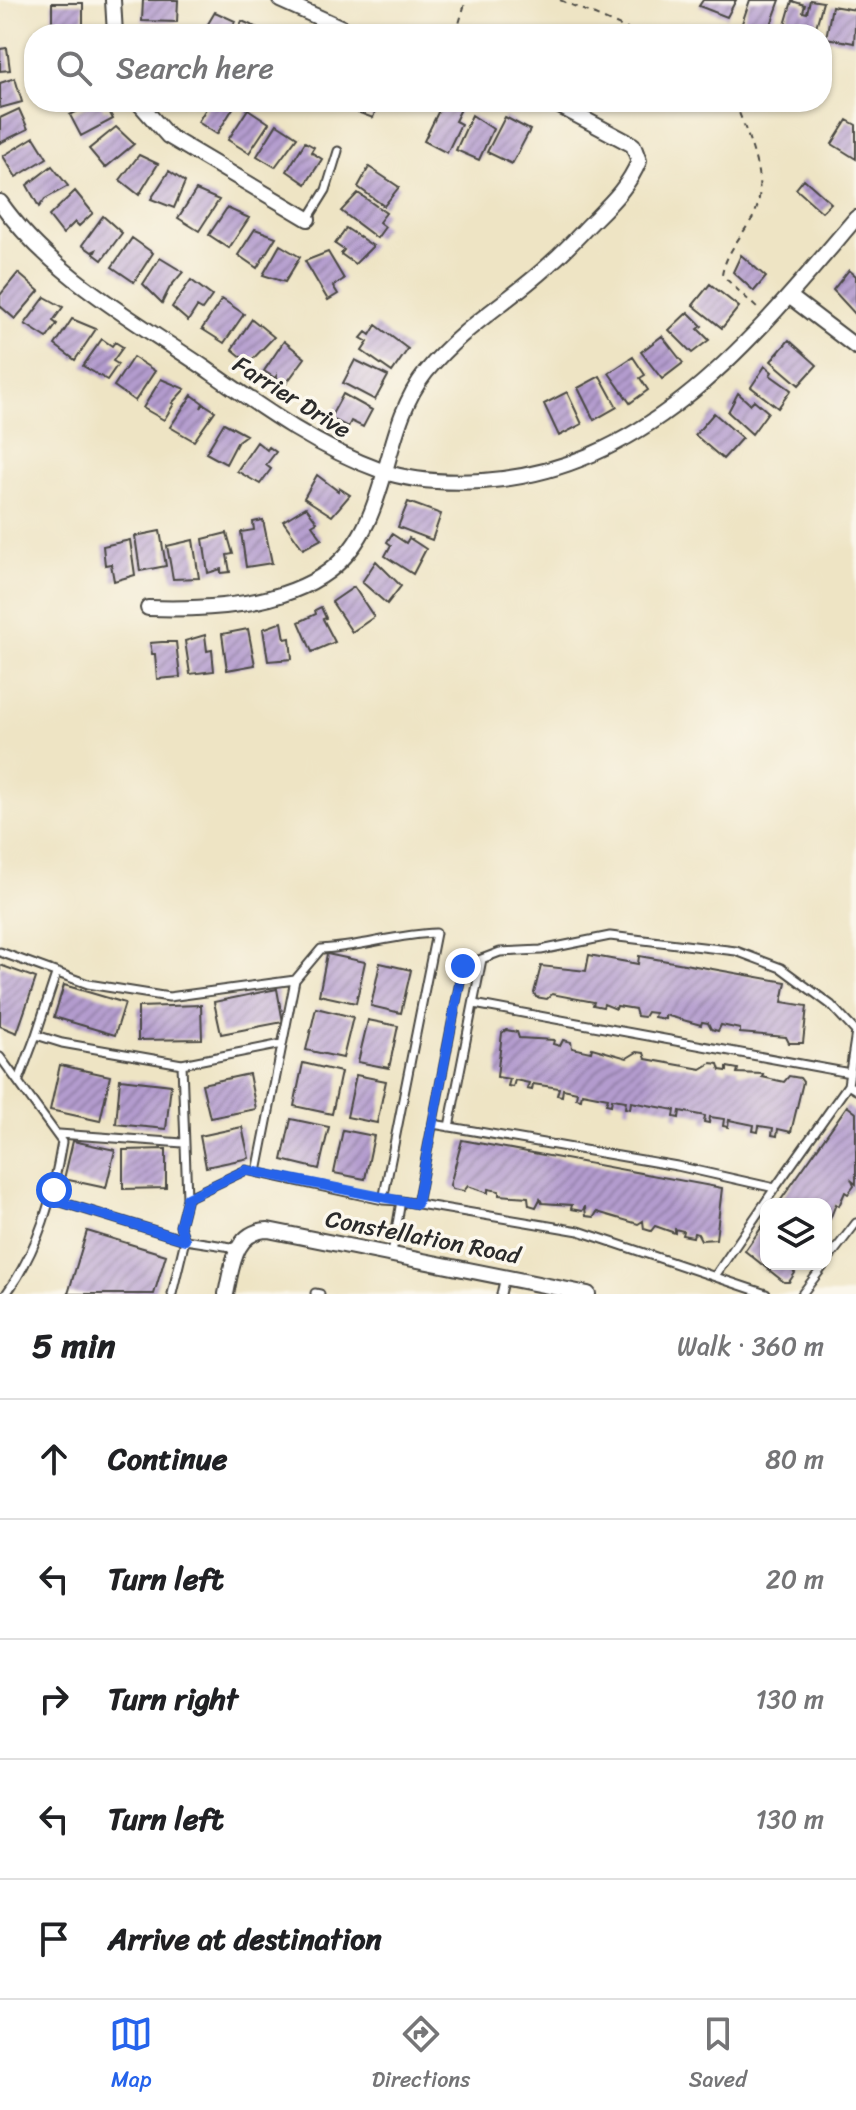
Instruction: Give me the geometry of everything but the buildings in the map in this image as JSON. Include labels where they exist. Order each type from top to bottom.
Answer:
[{"type":"street","points":[[113,0],[114,24]]},
{"type":"street","points":[[280,0],[333,24]]},
{"type":"street","points":[[147,112],[168,136],[308,219]]},
{"type":"street","points":[[148,608],[187,609],[241,602],[292,590],[329,571],[356,543],[372,513],[402,415],[423,375],[460,332],[552,262],[631,182],[639,161],[633,145],[571,112]]},
{"type":"street","name":"Farrier Drive","points":[[0,202],[18,227],[56,265],[303,436],[385,472],[451,482],[511,479],[589,458],[640,431],[689,397],[769,319],[856,218]]},
{"type":"street","points":[[789,296],[856,347]]},
{"type":"street","name":"Constellation Road","points":[[238,1248],[249,1234],[268,1230],[506,1275],[588,1294]]},
{"type":"street","points":[[226,1294],[238,1248]]},
{"type":"lane","points":[[308,219],[326,190],[338,151]]},
{"type":"lane","points":[[257,1172],[295,980],[321,949],[353,947],[402,934],[436,933],[383,1200]]},
{"type":"lane","points":[[417,1204],[463,966],[500,952],[541,950],[610,936],[736,951],[781,968],[831,1005],[856,1032],[848,1085],[715,1276]]},
{"type":"lane","points":[[0,952],[88,984],[169,997],[295,980]]},
{"type":"lane","points":[[449,1127],[482,959]]},
{"type":"lane","points":[[19,1080],[56,974]]},
{"type":"lane","points":[[474,1004],[850,1073]]},
{"type":"lane","points":[[36,1035],[62,1043],[182,1064],[282,1044]]},
{"type":"lane","points":[[0,1057],[62,1142],[51,1199],[21,1274],[6,1294]]},
{"type":"lane","points":[[172,1294],[185,1240],[180,1226],[187,1198],[182,1064]]},
{"type":"lane","points":[[848,1085],[856,1090]]},
{"type":"lane","points":[[434,1122],[677,1166],[775,1188]]},
{"type":"lane","points":[[59,1134],[183,1143]]},
{"type":"lane","points":[[187,1198],[246,1170],[383,1200],[579,1231],[766,1294]]},
{"type":"lane","points":[[51,1199],[185,1240],[238,1248]]},
{"type":"lane","points":[[392,1253],[401,1201]]},
{"type":"lane","points":[[832,1254],[856,1223]]},
{"type":"lane","points":[[802,1294],[820,1270]]},
{"type":"lane","points":[[501,1294],[506,1275]]},
{"type":"path","points":[[459,24],[466,0]]},
{"type":"path","points":[[560,0],[616,24]]},
{"type":"path","points":[[738,112],[752,153],[759,202],[726,261],[722,275],[769,319]]},
{"type":"route","points":[[54,1190],[51,1199],[185,1240],[180,1226],[187,1198],[246,1170],[383,1200],[417,1204],[463,966]]}]
